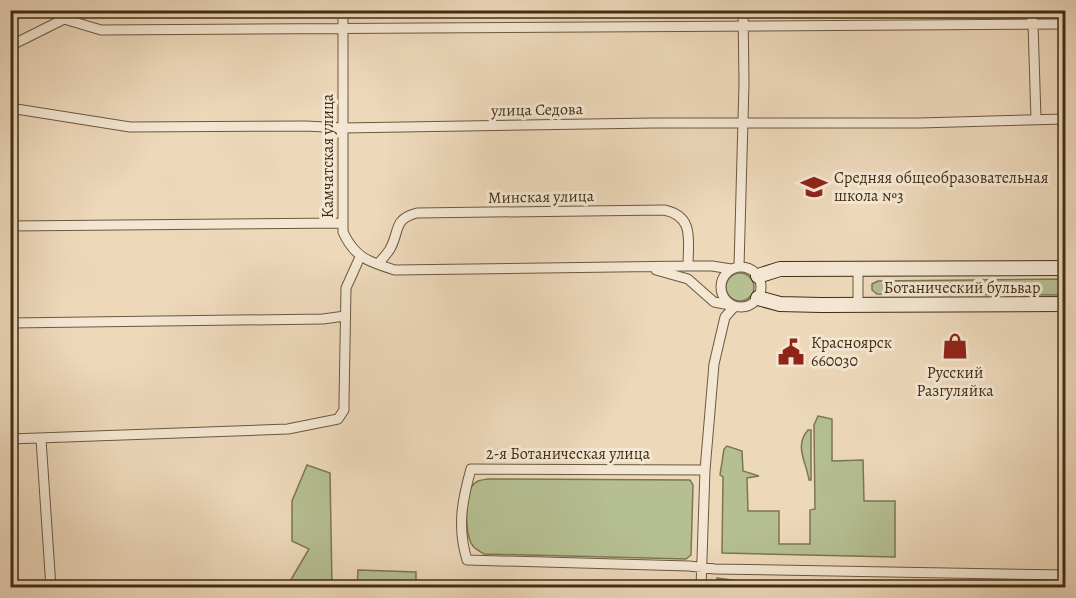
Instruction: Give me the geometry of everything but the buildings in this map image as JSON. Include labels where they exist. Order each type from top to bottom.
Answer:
[{"type":"street","name":"Камчатская улица","points":[[343,10],[343,232],[349,245],[360,257]]},
{"type":"street","points":[[732,306],[723,298],[720,287],[723,277],[735,268],[743,123],[743,10]]},
{"type":"street","points":[[1030,10],[1034,24],[1036,119]]},
{"type":"street","points":[[10,46],[64,19],[101,30],[1065,24]]},
{"type":"street","name":"улица Седова","points":[[10,108],[130,127],[306,126],[343,128],[919,123],[1065,119]]},
{"type":"street","name":"Минская улица","points":[[378,264],[390,249],[401,220],[417,213],[664,210],[680,215],[686,225],[688,266]]},
{"type":"street","points":[[10,226],[343,223]]},
{"type":"street","points":[[10,439],[288,429],[338,419],[344,410],[346,288],[360,257],[395,270],[712,266],[750,269],[758,276],[761,285],[758,298],[748,306],[732,306],[714,302],[688,279],[646,267]]},
{"type":"street","points":[[858,268],[858,305]]},
{"type":"street","name":"Ботанический бульвар","points":[[758,276],[780,269],[1065,268]]},
{"type":"street","name":"Ботанический бульвар","points":[[758,298],[780,304],[1065,304]]},
{"type":"street","points":[[701,588],[705,470],[714,364],[725,317],[732,306]]},
{"type":"street","points":[[10,323],[323,319],[345,316]]},
{"type":"street","points":[[41,439],[51,588]]},
{"type":"street","name":"2-я Ботаническая улица","points":[[702,567],[467,560],[461,512],[471,469],[705,470]]},
{"type":"street","points":[[702,567],[1065,575]]},
{"type":"green space","points":[[740,273],[750,277],[754,287],[750,297],[740,301],[730,297],[726,287],[730,277]]},
{"type":"green space","points":[[1065,279],[1065,295],[877,294],[872,290],[872,284],[878,281]]},
{"type":"green space","points":[[818,416],[832,419],[832,461],[863,460],[864,501],[895,501],[895,557],[722,553],[723,477],[720,475],[724,449],[727,446],[742,451],[743,471],[759,476],[747,478],[748,511],[779,511],[779,544],[810,544],[810,510],[815,509],[814,425]]},
{"type":"green space","points":[[808,430],[811,430],[811,480],[809,480],[801,448]]},
{"type":"green space","points":[[307,465],[330,473],[332,587],[291,587],[289,583],[309,549],[292,541],[292,501]]},
{"type":"green space","points":[[488,479],[690,480],[693,485],[691,555],[686,559],[484,554],[470,541],[467,507],[472,486],[477,481]]},
{"type":"green space","points":[[358,570],[416,572],[416,587],[357,587]]},
{"type":"green space","points":[[717,578],[782,587],[717,587]]},
{"type":"place","name":"Средняя общеобразовательная школа №3","points":[[814,187]]},
{"type":"place","name":"Русский Разгуляйка","points":[[955,346]]},
{"type":"place","name":"Красноярск 660030","points":[[791,352]]}]
